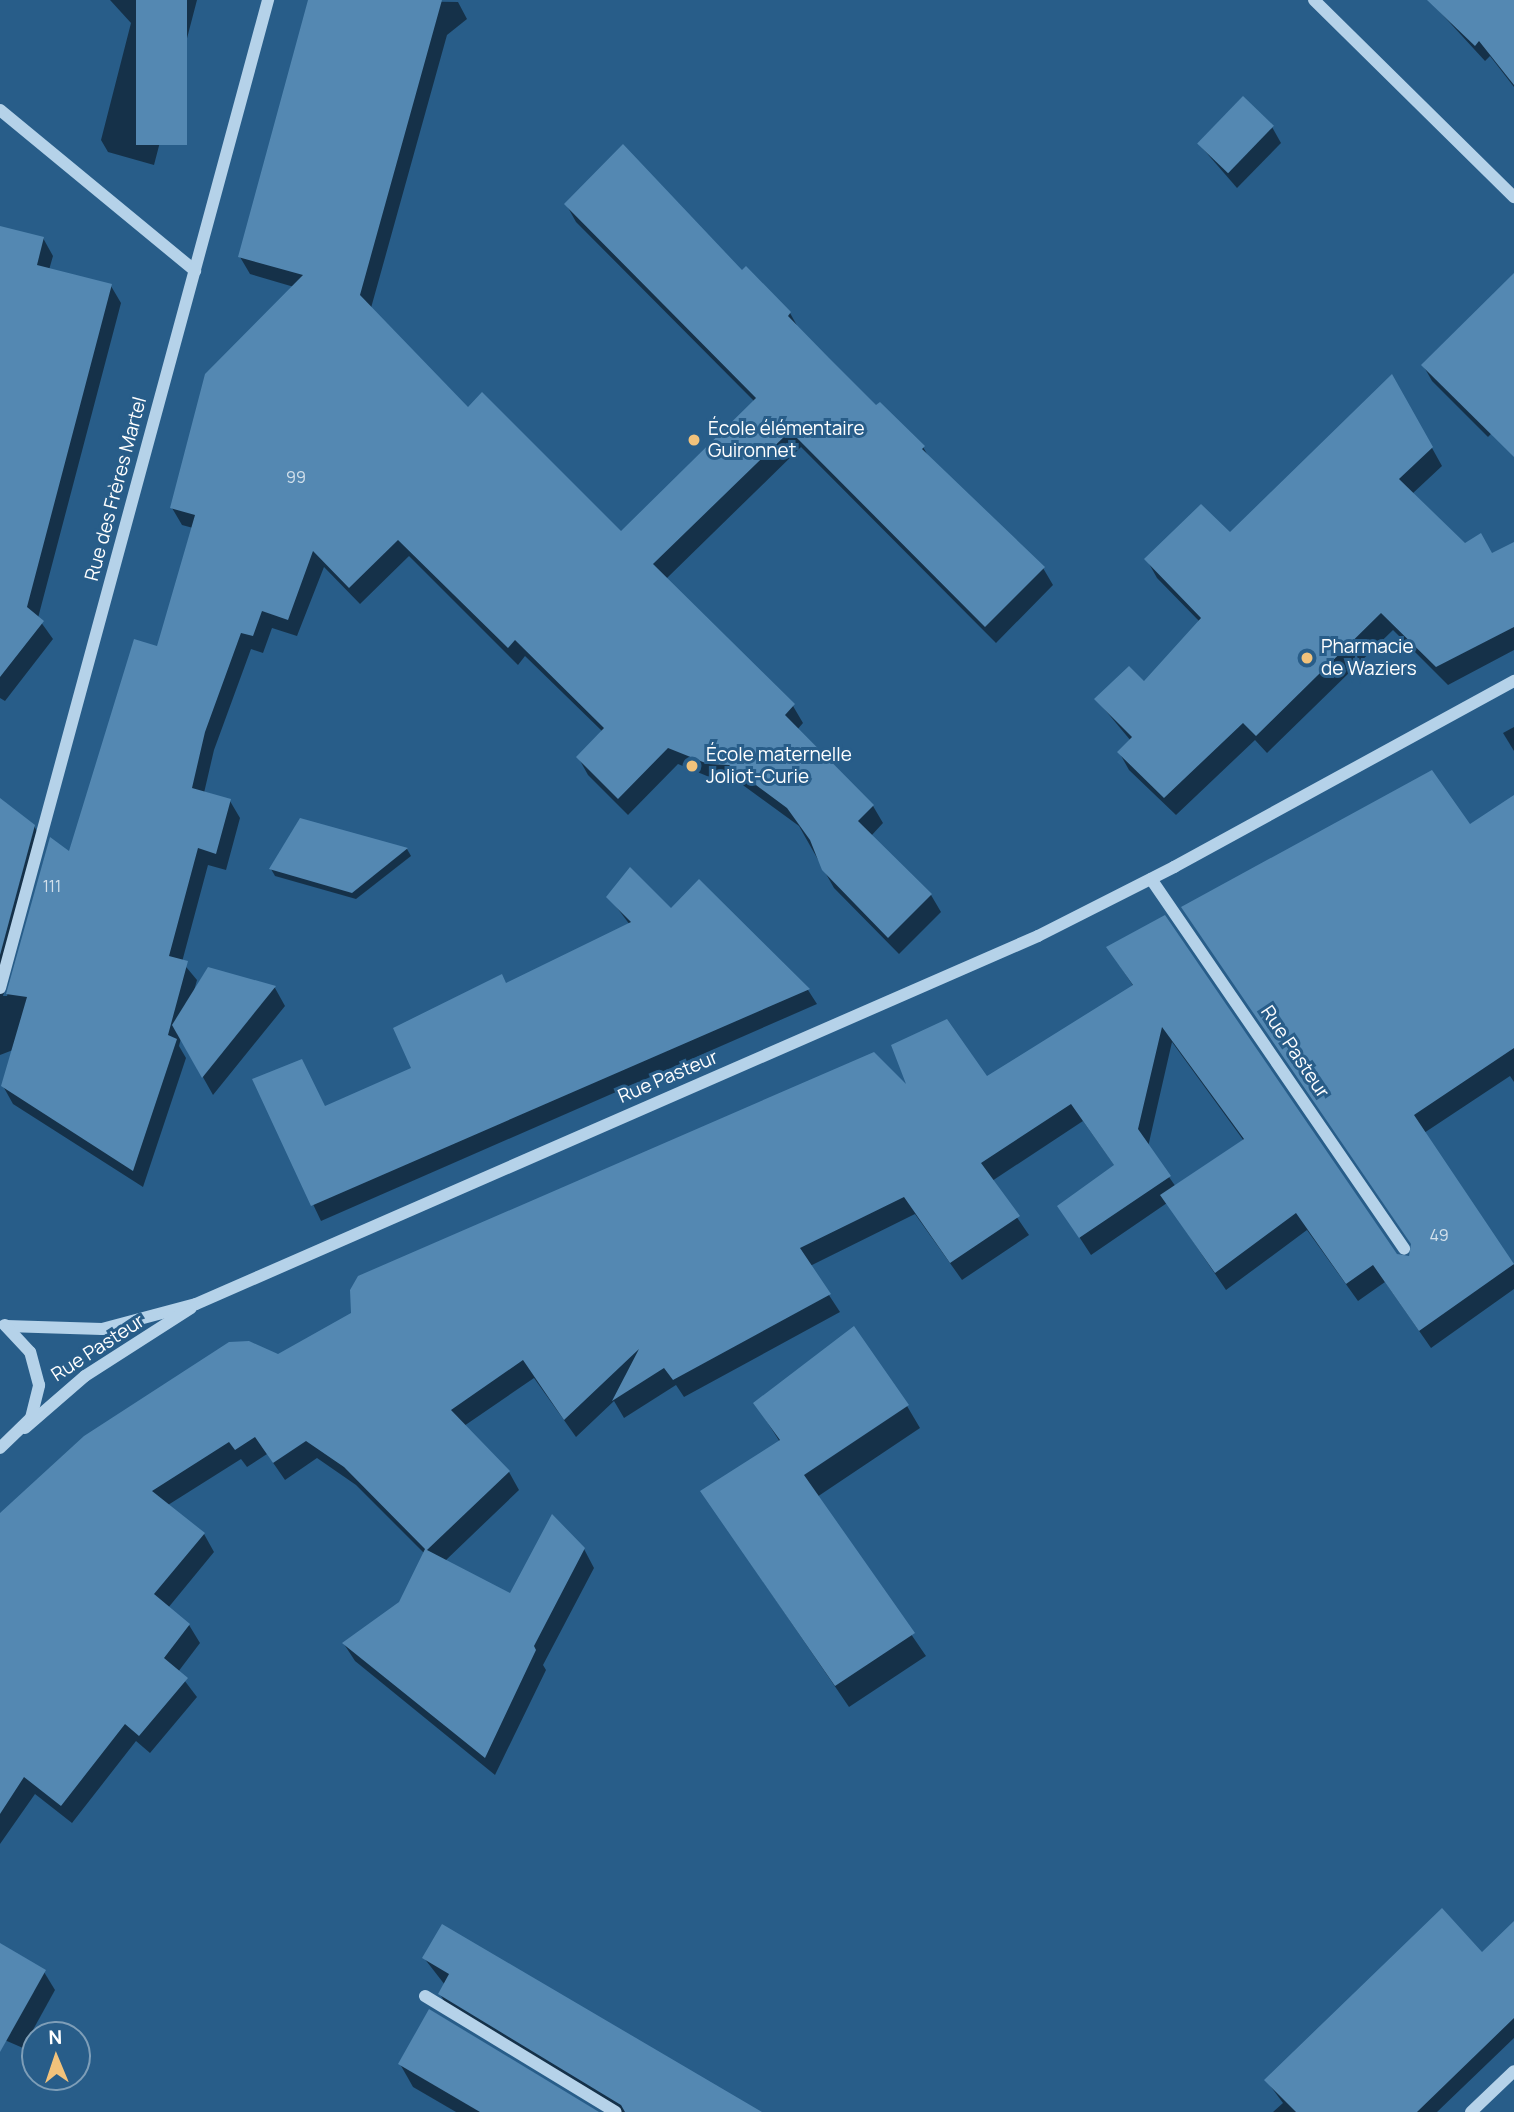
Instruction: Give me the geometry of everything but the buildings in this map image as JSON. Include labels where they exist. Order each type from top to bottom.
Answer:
[{"type":"street","name":"Rue des Frères Martel","points":[[0,988],[268,0]]},
{"type":"street","points":[[1314,0],[1514,197]]},
{"type":"street","points":[[0,110],[195,271]]},
{"type":"street","name":"Rue Pasteur","points":[[3,1325],[102,1329],[196,1304],[885,1006],[1152,879],[1514,681]]},
{"type":"street","name":"Rue Pasteur","points":[[1152,879],[1404,1249]]},
{"type":"street","name":"Rue Pasteur","points":[[0,1448],[85,1376],[172,1325],[196,1304]]},
{"type":"street","points":[[3,1325],[30,1352],[38,1373],[38,1397],[24,1428]]},
{"type":"street","points":[[425,1996],[616,2112]]},
{"type":"street","points":[[1471,2112],[1514,2071]]},
{"type":"place","name":"École élémentaire Guironnet","points":[[694,440]]},
{"type":"place","name":"Pharmacie de Waziers","points":[[1307,658]]},
{"type":"place","name":"École maternelle Joliot-Curie","points":[[692,766]]}]
